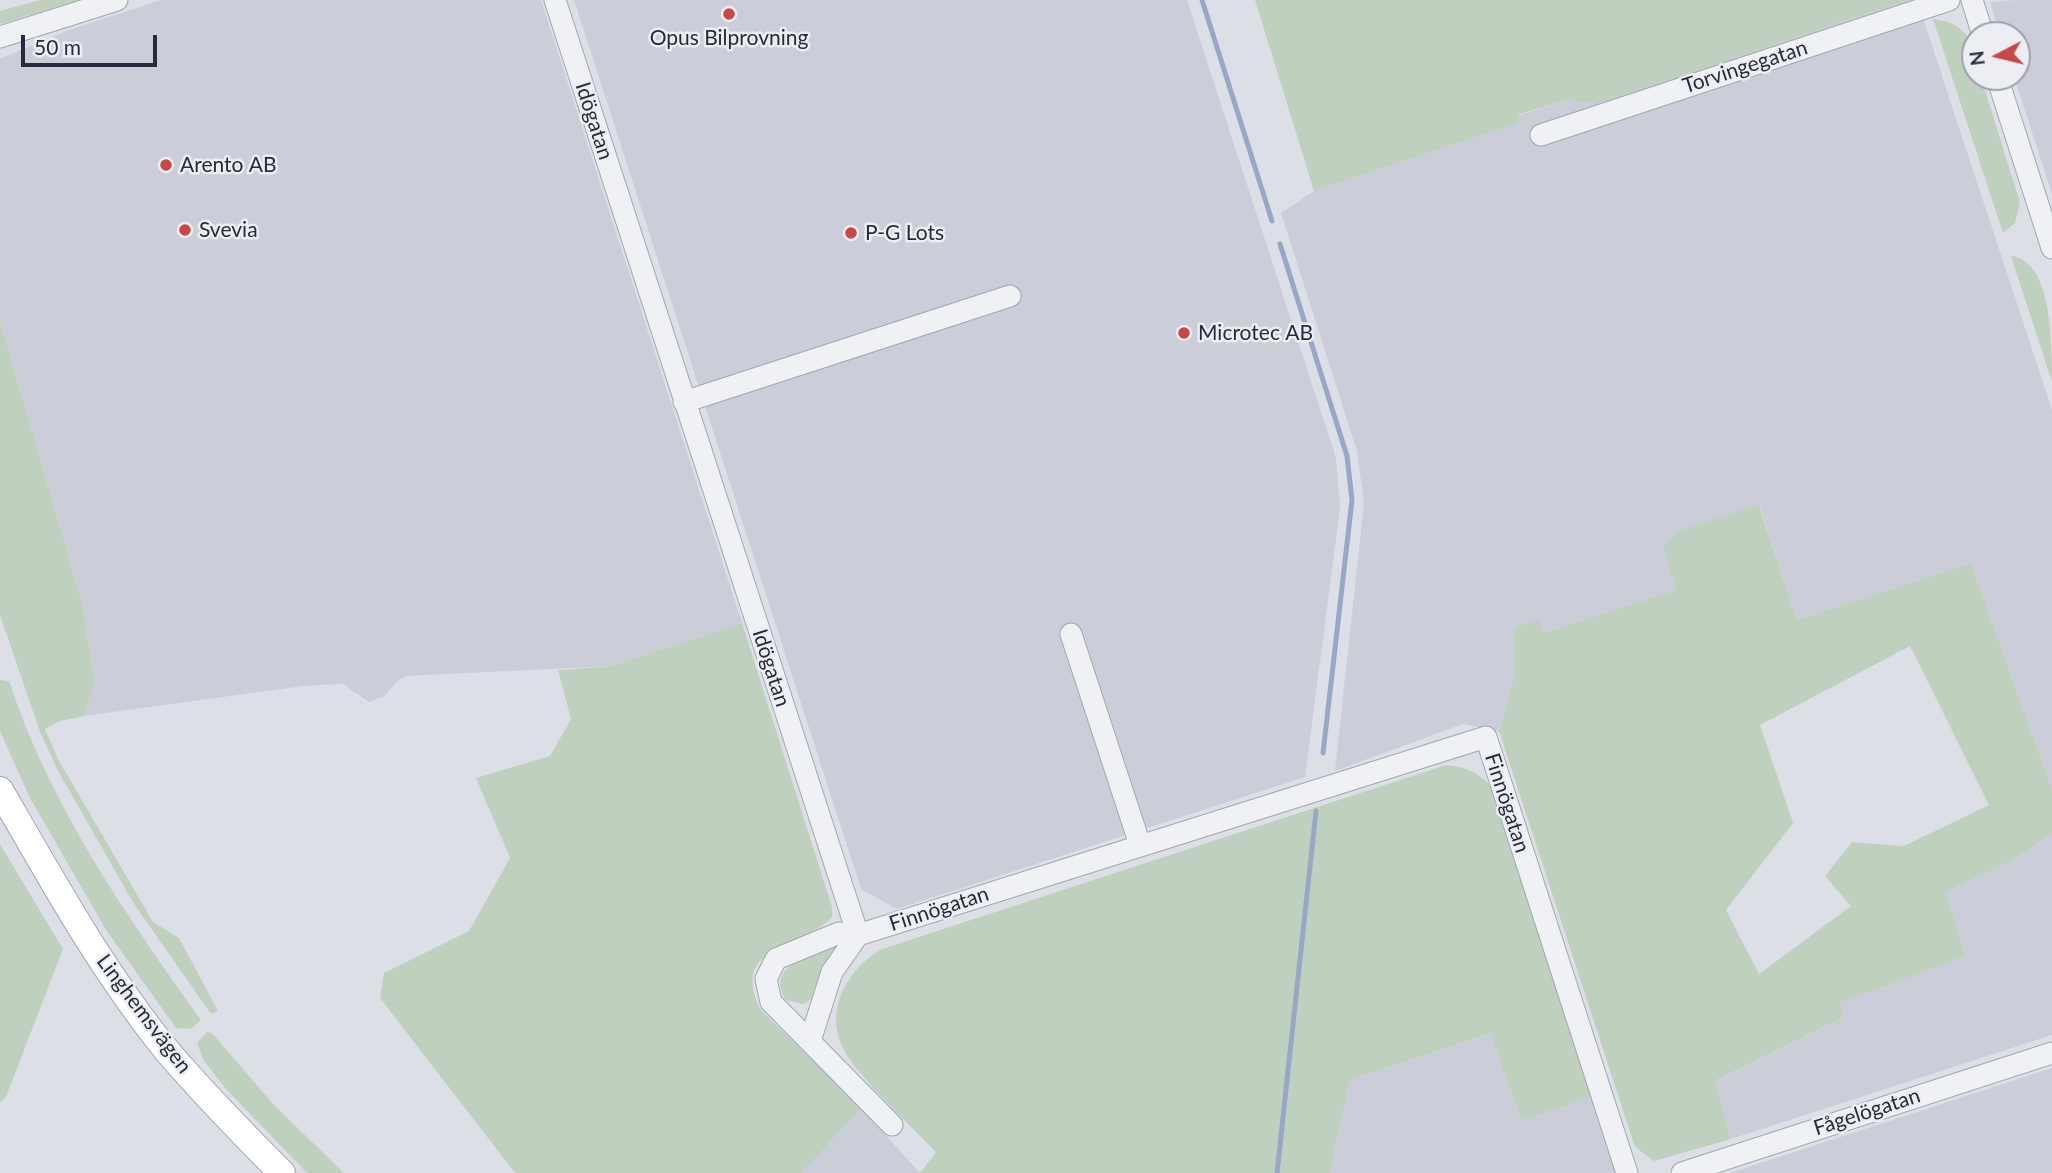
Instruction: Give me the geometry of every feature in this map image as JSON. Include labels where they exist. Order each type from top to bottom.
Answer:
[{"type":"main road","name":"Linghemsvägen","points":[[0,769],[28,839]]},
{"type":"main road","name":"Linghemsvägen","points":[[0,790],[81,929],[160,1040],[220,1111],[282,1173]]},
{"type":"street","points":[[0,37],[117,0]]},
{"type":"street","name":"Idögatan","points":[[555,0],[858,935]]},
{"type":"street","name":"Torvingegatan","points":[[1541,135],[1949,0]]},
{"type":"street","points":[[1972,0],[1979,21]]},
{"type":"street","points":[[2002,91],[2052,248]]},
{"type":"street","points":[[684,402],[1010,296]]},
{"type":"street","points":[[1071,634],[1140,845]]},
{"type":"street","name":"Finnögatan","points":[[891,1125],[771,1002],[766,979],[776,959],[839,933],[858,935],[1486,737],[1627,1173]]},
{"type":"street","points":[[810,1041],[832,972],[858,935]]},
{"type":"street","name":"Fågelögatan","points":[[1682,1173],[2052,1053]]},
{"type":"shaded area","points":[[161,0],[541,0],[742,623],[611,666],[406,676],[396,682],[385,696],[369,702],[343,684],[303,686],[84,716],[95,683],[82,602],[0,321],[0,59],[66,31]]},
{"type":"shaded area","points":[[574,0],[1187,0],[1336,458],[1340,508],[1305,777],[897,909],[861,889]]},
{"type":"shaded area","points":[[1906,0],[1917,0],[2052,410],[2052,789],[1971,563],[1797,620],[1760,506],[1664,548],[1676,590],[1543,633],[1514,628],[1513,682],[1499,731],[1463,724],[1335,771],[1364,503],[1357,451],[1281,213],[1314,191],[1517,123],[1520,115],[1570,99],[1579,103]]},
{"type":"shaded area","points":[[2052,0],[2052,194],[2019,91],[2031,91],[2031,21],[1996,21],[1990,2]]},
{"type":"shaded area","points":[[2052,833],[2052,1035],[1731,1139],[1714,1082],[1844,1017],[1838,1003],[1966,956],[1946,892],[2017,858]]},
{"type":"shaded area","points":[[1492,1033],[1521,1121],[1593,1096],[1618,1173],[1330,1173],[1350,1080]]},
{"type":"shaded area","points":[[2052,1068],[2052,1173],[1730,1173]]},
{"type":"shaded area","points":[[862,1109],[920,1173],[801,1173]]},
{"type":"green space","points":[[40,0],[81,0],[0,24],[0,11]]},
{"type":"green space","points":[[1255,0],[1907,0],[1603,102],[1579,103],[1570,99],[1520,114],[1518,123],[1314,191]]},
{"type":"green space","points":[[1933,19],[1945,21],[1961,29],[1961,91],[1985,91],[2020,203],[2015,223],[2003,233]]},
{"type":"green space","points":[[2011,256],[2025,261],[2035,272],[2042,287],[2050,326],[2052,382]]},
{"type":"green space","points":[[0,321],[82,602],[95,683],[84,716],[60,721],[45,729],[58,759],[153,922],[179,938],[218,1011],[211,1014],[134,904],[58,771],[40,732],[0,615]]},
{"type":"green space","points":[[1759,505],[1797,620],[1971,563],[2052,789],[2052,833],[2017,858],[1946,892],[1966,956],[1839,1003],[1844,1017],[1715,1081],[1731,1139],[1654,1161],[1635,1147],[1499,731],[1513,682],[1514,628],[1538,619],[1543,633],[1676,590],[1663,548],[1678,531]],"holes":[[[1910,646],[1989,805],[1904,846],[1852,842],[1825,876],[1851,906],[1759,974],[1726,910],[1793,823],[1760,725]]]},
{"type":"green space","points":[[742,623],[832,907],[832,917],[820,927],[761,960],[754,972],[753,988],[761,1010],[862,1109],[801,1173],[515,1173],[380,998],[384,973],[469,931],[510,858],[476,778],[550,756],[571,719],[558,670],[611,666]]},
{"type":"green space","points":[[0,680],[9,681],[46,772],[92,858],[201,1020],[191,1029],[176,1028],[106,930],[30,798],[0,731]]},
{"type":"green space","points":[[1446,765],[1471,771],[1492,787],[1593,1096],[1521,1121],[1491,1033],[1350,1080],[1330,1173],[920,1173],[936,1152],[859,1072],[843,1048],[836,1019],[843,991],[859,967],[882,949]]},
{"type":"green space","points":[[0,844],[63,949],[6,1097],[0,1102]]},
{"type":"green space","points":[[841,945],[823,971],[812,999],[803,1004],[786,1000],[781,988],[781,978],[786,970],[805,957]]},
{"type":"green space","points":[[207,1032],[212,1033],[274,1105],[344,1173],[307,1173],[226,1089],[204,1061],[197,1043]]},
{"type":"waterway","points":[[1202,0],[1272,221]]},
{"type":"waterway","points":[[1280,244],[1347,456],[1352,500],[1323,753]]},
{"type":"waterway","points":[[1277,1173],[1316,811]]},
{"type":"place","name":"Opus Bilprovning","points":[[729,14]]},
{"type":"place","name":"Arento AB","points":[[166,165]]},
{"type":"place","name":"Svevia","points":[[185,230]]},
{"type":"place","name":"P-G Lots","points":[[851,233]]},
{"type":"place","name":"Microtec AB","points":[[1184,333]]}]
